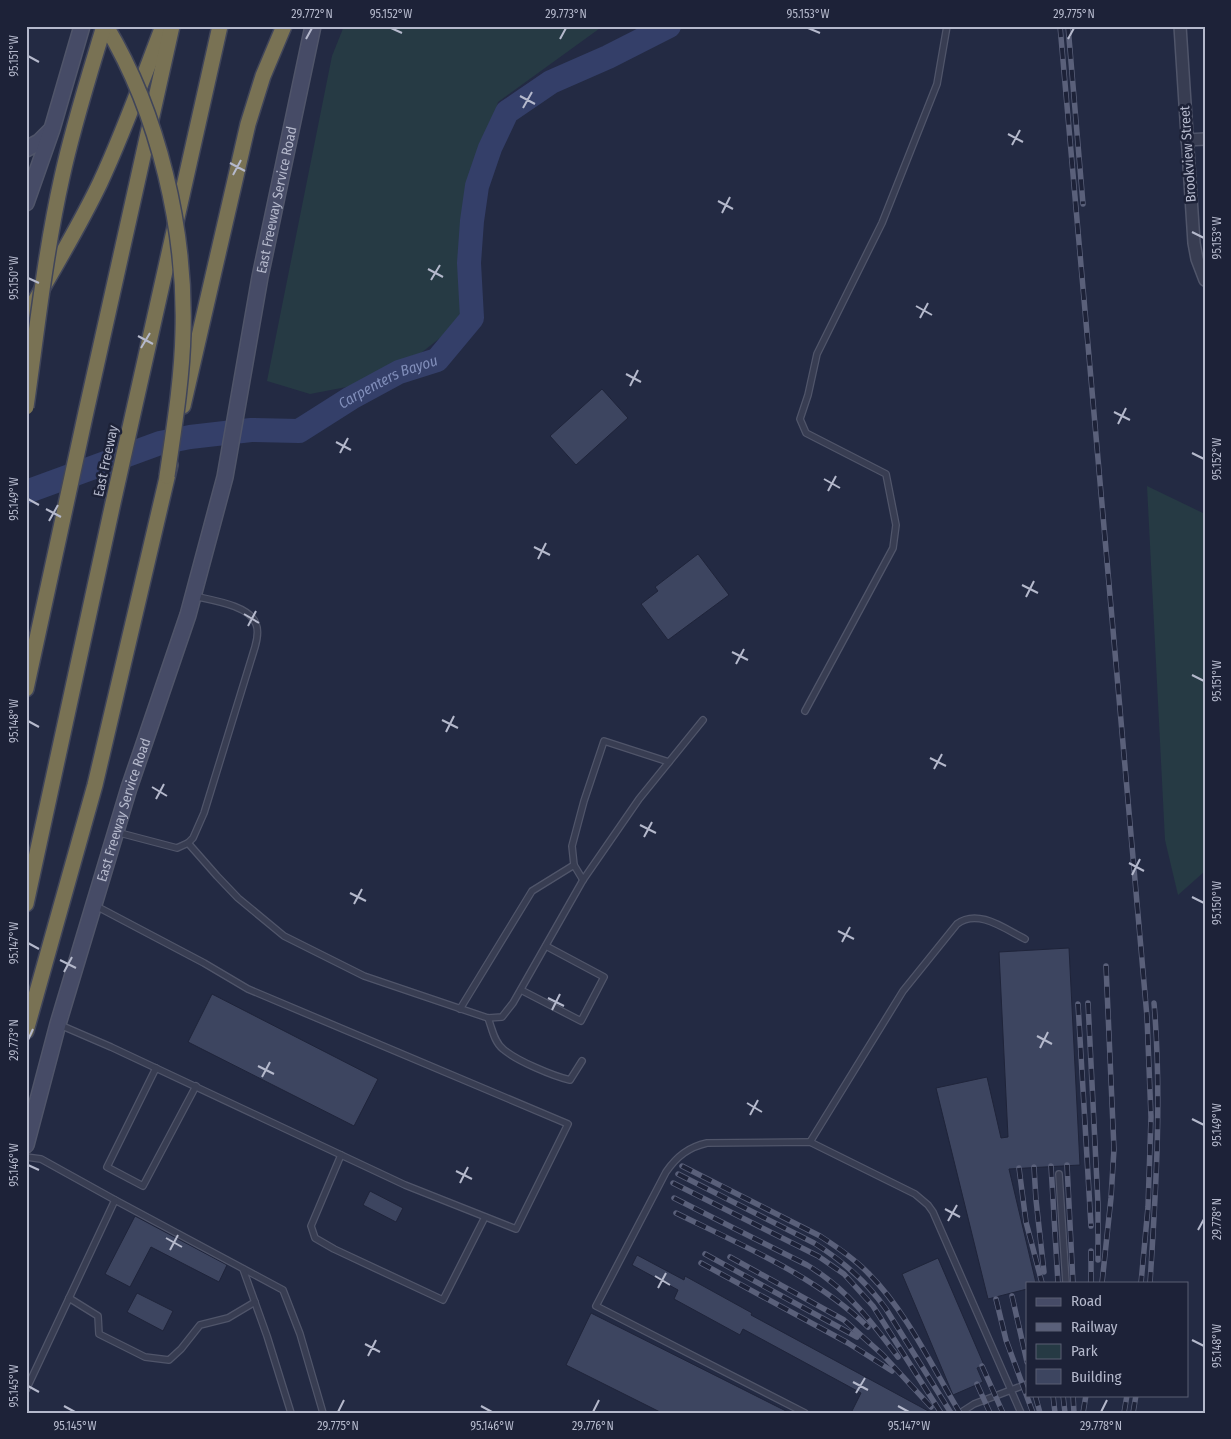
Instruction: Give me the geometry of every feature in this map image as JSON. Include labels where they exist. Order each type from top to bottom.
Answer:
[{"type":"highway","points":[[26,407],[48,256],[62,176],[105,26]]},
{"type":"highway","points":[[105,26],[131,76],[145,110],[159,153],[177,229],[182,278],[183,330],[180,383],[167,476]]},
{"type":"highway","points":[[26,317],[78,226],[100,183],[164,26]]},
{"type":"highway","points":[[26,689],[172,26]]},
{"type":"highway","name":"East Freeway","points":[[26,904],[138,390],[220,26]]},
{"type":"highway","points":[[26,1031],[96,785],[206,299],[248,124],[263,76],[284,26]]},
{"type":"main road","points":[[26,203],[52,129],[82,26]]},
{"type":"main road","name":"East Freeway Service Road","points":[[26,1145],[58,1024],[116,832],[193,596],[225,478],[260,276],[313,26]]},
{"type":"main road","points":[[26,149],[38,142],[52,129]]},
{"type":"street","name":"Brookview Street","points":[[1180,26],[1194,243],[1197,259],[1205,280]]},
{"type":"street","points":[[1187,140],[1205,139]]},
{"type":"lane","points":[[805,711],[893,548],[896,525],[886,474],[806,433],[800,419],[808,395],[817,354],[882,224],[937,84],[947,26]]},
{"type":"lane","points":[[116,832],[177,848],[188,843],[193,838],[204,813],[258,637],[257,626],[249,614],[239,608],[193,596]]},
{"type":"lane","points":[[188,843],[238,898],[284,936],[364,976],[488,1018],[502,1017],[513,1003],[583,880],[639,799],[703,720]]},
{"type":"lane","points":[[583,880],[574,865],[572,846],[584,801],[604,741],[669,762]]},
{"type":"lane","points":[[460,1009],[532,891],[574,865]]},
{"type":"lane","points":[[58,1024],[196,1086],[405,1185],[516,1229],[568,1124],[248,989],[204,963],[94,905]]},
{"type":"lane","points":[[810,1142],[903,991],[957,924],[965,919],[980,918],[1025,939]]},
{"type":"lane","points":[[520,990],[581,1020],[604,976],[546,946]]},
{"type":"lane","points":[[488,1018],[495,1038],[502,1049],[543,1070],[570,1080],[582,1062]]},
{"type":"lane","points":[[156,1068],[107,1167],[144,1186],[196,1086]]},
{"type":"lane","points":[[805,1413],[596,1306],[666,1172],[678,1157],[693,1148],[707,1144],[810,1142],[915,1194],[933,1212],[1021,1413]]},
{"type":"lane","points":[[341,1155],[311,1226],[315,1238],[334,1249],[443,1300],[485,1217]]},
{"type":"lane","points":[[26,1157],[41,1159],[283,1290],[300,1334],[323,1413]]},
{"type":"lane","points":[[1059,1174],[1066,1282]]},
{"type":"lane","points":[[26,1390],[115,1200]]},
{"type":"lane","points":[[243,1269],[292,1413]]},
{"type":"lane","points":[[69,1298],[98,1316],[99,1334],[145,1357],[169,1360],[181,1349],[200,1325],[228,1318],[255,1302]]},
{"type":"lane","points":[[960,1413],[974,1404],[1026,1384]]},
{"type":"green space","points":[[344,26],[603,26],[498,102],[462,250],[464,319],[388,379],[310,394],[267,381],[332,56]]},
{"type":"green space","points":[[1147,486],[1205,514],[1205,871],[1178,895],[1165,840]]},
{"type":"building","points":[[602,389],[628,418],[576,465],[550,436]]},
{"type":"building","points":[[698,554],[729,595],[668,640],[641,604],[658,591],[655,587]]},
{"type":"building","points":[[1069,948],[1080,1165],[1009,1169],[1036,1282],[1026,1282],[1026,1289],[988,1299],[936,1088],[987,1077],[1001,1138],[1008,1137],[999,952]]},
{"type":"building","points":[[212,994],[378,1079],[354,1126],[188,1042]]},
{"type":"building","points":[[370,1191],[403,1208],[396,1222],[363,1205]]},
{"type":"building","points":[[135,1216],[227,1265],[219,1282],[151,1247],[130,1287],[105,1274]]},
{"type":"building","points":[[637,1255],[684,1280],[685,1276],[752,1313],[751,1315],[932,1413],[851,1413],[861,1393],[743,1329],[740,1335],[674,1299],[678,1290],[632,1265]]},
{"type":"building","points":[[938,1258],[984,1365],[977,1368],[983,1382],[953,1395],[902,1274]]},
{"type":"building","points":[[137,1293],[173,1311],[163,1331],[127,1312]]},
{"type":"building","points":[[591,1313],[790,1413],[662,1413],[566,1365]]},
{"type":"waterway","name":"Carpenters Bayou","points":[[26,492],[160,443],[190,437],[251,430],[299,431],[351,398],[399,372],[437,360],[472,318],[469,263],[477,186],[490,148],[507,112],[551,82],[608,57],[669,26]]},
{"type":"railway","points":[[1060,26],[1147,1017],[1151,1117],[1148,1207],[1141,1282]]},
{"type":"railway","points":[[1068,26],[1083,204]]},
{"type":"railway","points":[[1102,1282],[1114,1149],[1106,966]]},
{"type":"railway","points":[[1088,1003],[1098,1204],[1098,1260]]},
{"type":"railway","points":[[1150,1282],[1158,1108],[1154,1003]]},
{"type":"railway","points":[[1078,1004],[1091,1226]]},
{"type":"railway","points":[[1067,1165],[1073,1282]]},
{"type":"railway","points":[[682,1166],[820,1236],[858,1263],[882,1289],[907,1322],[960,1413]]},
{"type":"railway","points":[[1051,1166],[1058,1282]]},
{"type":"railway","points":[[1034,1167],[1044,1272]]},
{"type":"railway","points":[[1019,1168],[1026,1222],[1042,1282]]},
{"type":"railway","points":[[678,1174],[814,1243],[853,1272],[886,1309],[951,1413]]},
{"type":"railway","points":[[673,1183],[818,1256],[844,1274],[873,1306],[941,1413]]},
{"type":"railway","points":[[674,1198],[807,1265],[821,1274],[857,1306],[898,1357]]},
{"type":"railway","points":[[676,1213],[752,1250],[801,1277],[825,1292],[868,1327]]},
{"type":"railway","points":[[1091,1251],[1091,1282]]},
{"type":"railway","points":[[705,1254],[857,1337]]},
{"type":"railway","points":[[730,1257],[844,1320],[883,1355],[931,1407]]},
{"type":"railway","points":[[701,1263],[848,1343],[892,1371]]},
{"type":"railway","points":[[1012,1296],[1026,1358]]},
{"type":"railway","points":[[996,1299],[1006,1340],[1026,1394]]},
{"type":"railway","points":[[982,1366],[1003,1413]]},
{"type":"railway","points":[[977,1384],[990,1413]]},
{"type":"railway","points":[[1027,1396],[1033,1413]]},
{"type":"railway","points":[[1035,1396],[1040,1413]]},
{"type":"railway","points":[[1053,1396],[1055,1413]]},
{"type":"railway","points":[[1063,1396],[1065,1413]]},
{"type":"railway","points":[[1073,1396],[1074,1413]]},
{"type":"railway","points":[[1083,1413],[1086,1396]]},
{"type":"railway","points":[[1124,1413],[1127,1396]]},
{"type":"railway","points":[[1133,1413],[1136,1396]]}]
